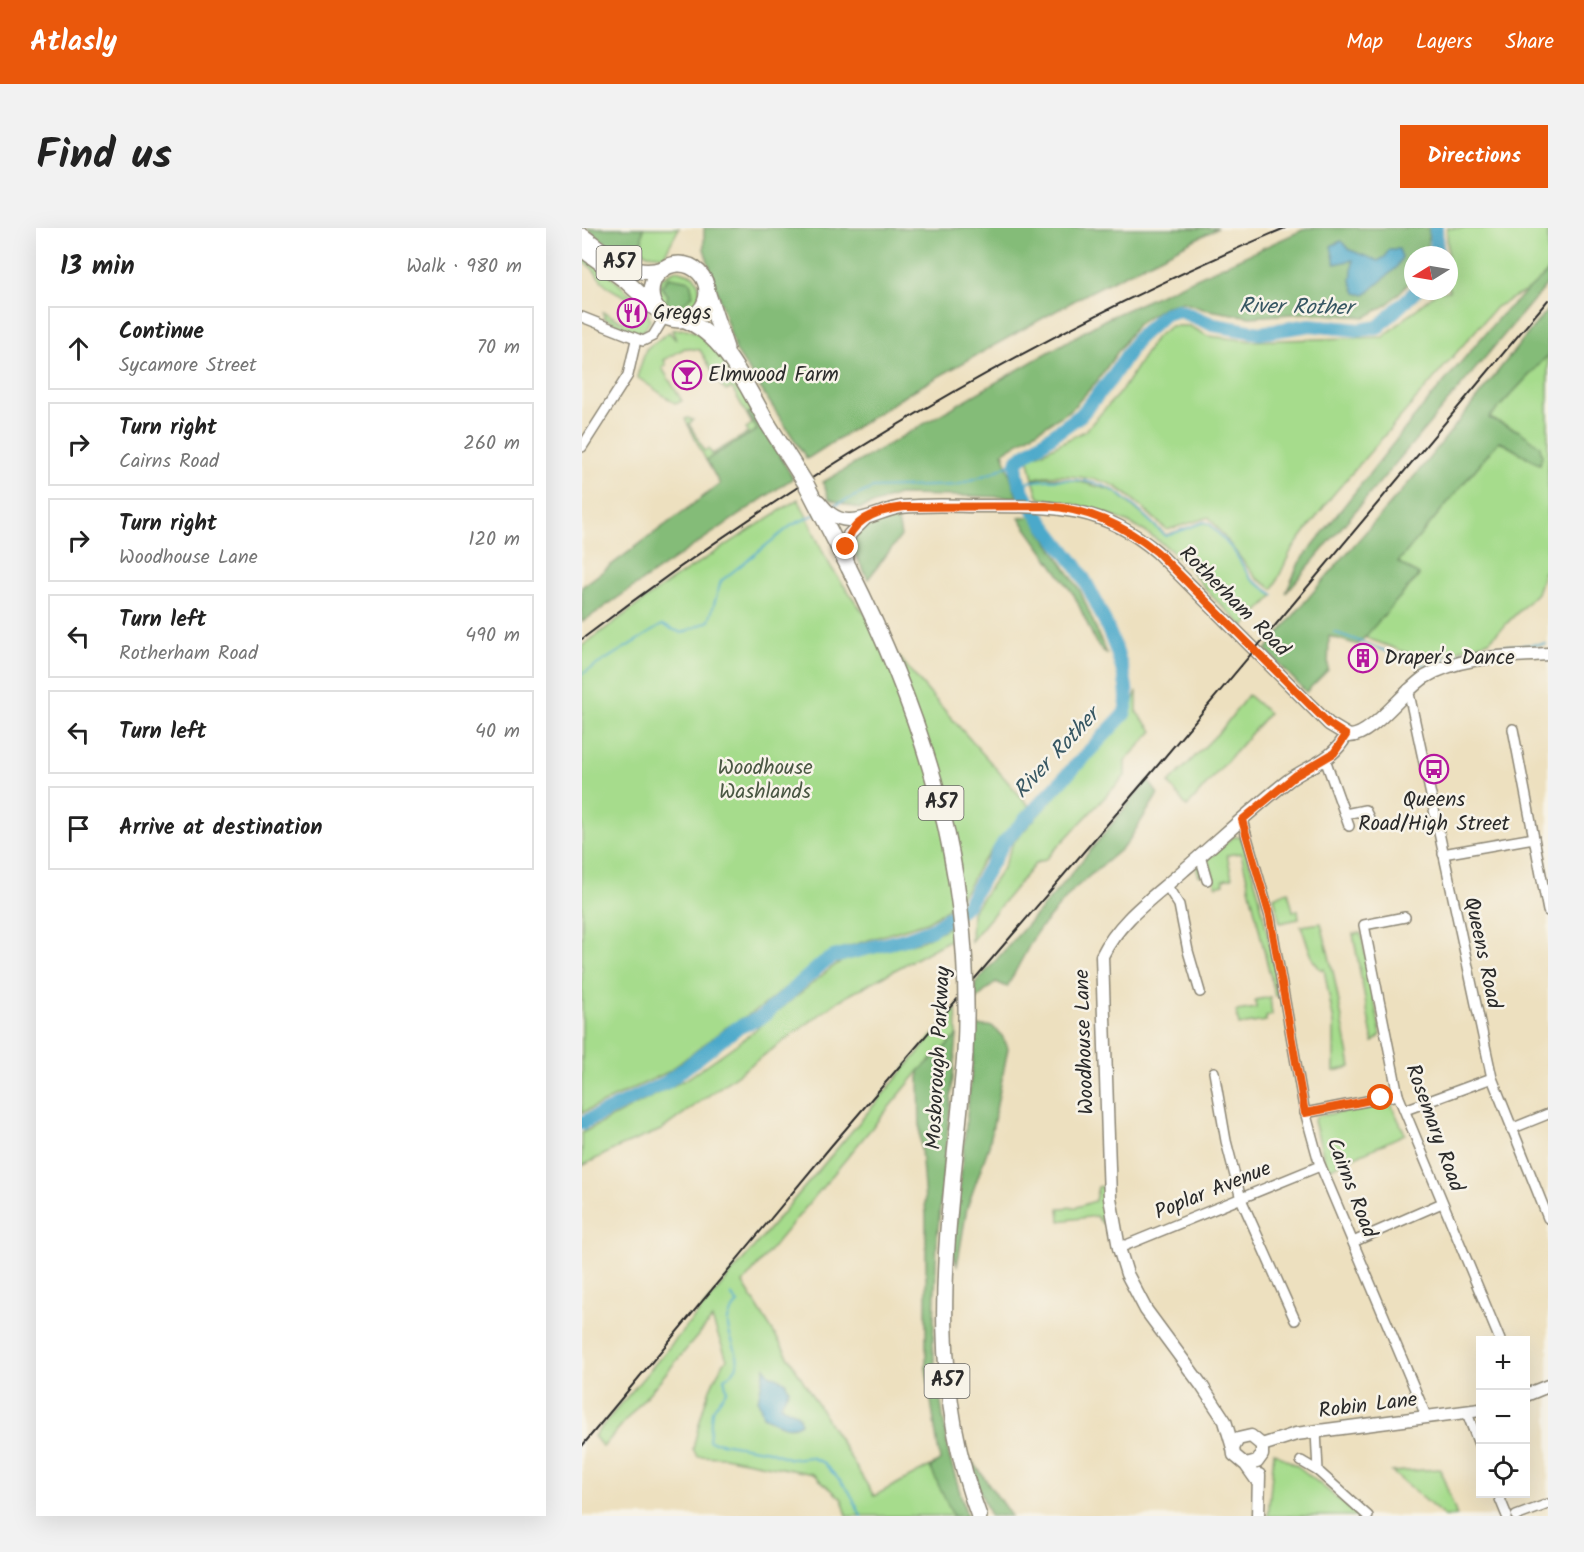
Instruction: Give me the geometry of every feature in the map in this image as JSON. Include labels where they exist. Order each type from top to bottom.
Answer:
[{"type":"highway","name":"A57","points":[[582,236],[628,269],[651,273],[675,264],[687,265],[702,276],[731,362]]},
{"type":"highway","name":"A57","points":[[582,249],[626,281],[663,314],[683,319],[705,330],[731,362]]},
{"type":"highway","name":"A57","points":[[662,269],[656,276],[652,290],[653,300],[663,314]]},
{"type":"highway","points":[[683,319],[698,312],[704,304],[707,290]]},
{"type":"highway","name":"Mosborough Parkway","points":[[731,362],[824,512],[918,730],[944,813],[954,856],[963,919],[967,991],[965,1053],[949,1217],[943,1325],[945,1371],[953,1418],[964,1469],[980,1516]]},
{"type":"street","points":[[582,317],[636,340],[650,339],[663,314]]},
{"type":"street","points":[[582,447],[628,375],[636,340]]},
{"type":"street","name":"Rotherham Road","points":[[871,516],[893,508],[918,506],[1046,506],[1090,514],[1121,527],[1144,541],[1329,724],[1346,735]]},
{"type":"street","points":[[824,512],[847,520],[871,516]]},
{"type":"street","points":[[849,568],[846,551],[849,535],[856,525],[871,516]]},
{"type":"street","points":[[1346,735],[1354,736],[1362,732],[1408,689],[1447,667],[1473,659],[1548,654]]},
{"type":"street","name":"Queens Road","points":[[1408,689],[1492,1078],[1548,1218]]},
{"type":"street","points":[[1513,729],[1548,911]]},
{"type":"street","name":"Woodhouse Lane","points":[[1233,1448],[1227,1426],[1202,1386],[1146,1310],[1127,1274],[1119,1248],[1110,1198],[1102,956],[1137,909],[1295,776],[1337,750],[1346,735]]},
{"type":"street","points":[[1325,759],[1349,826]]},
{"type":"street","points":[[1345,814],[1365,810],[1369,818]]},
{"type":"street","name":"Cairns Road","points":[[1242,820],[1270,917],[1305,1113],[1320,1166],[1427,1418]]},
{"type":"street","points":[[1443,855],[1533,838]]},
{"type":"street","points":[[1200,856],[1207,880]]},
{"type":"street","points":[[1167,886],[1177,899],[1181,910],[1188,951],[1200,992]]},
{"type":"street","name":"Rosemary Road","points":[[1405,917],[1364,925],[1398,1095],[1498,1336]]},
{"type":"street","points":[[1214,1072],[1226,1141],[1241,1199],[1295,1320]]},
{"type":"street","points":[[1405,1110],[1492,1078]]},
{"type":"street","points":[[1305,1113],[1398,1095]]},
{"type":"street","points":[[1511,1129],[1548,1114]]},
{"type":"street","name":"Poplar Avenue","points":[[1119,1248],[1320,1166]]},
{"type":"street","points":[[1353,1242],[1442,1203]]},
{"type":"street","points":[[1530,1393],[1548,1386]]},
{"type":"street","name":"Robin Lane","points":[[1262,1445],[1283,1437],[1316,1431],[1476,1411]]},
{"type":"street","points":[[1467,1413],[1479,1444]]},
{"type":"street","name":"Woodhouse Lane","points":[[1227,1426],[1242,1437]]},
{"type":"street","points":[[1316,1431],[1318,1471]]},
{"type":"street","points":[[1258,1482],[1246,1465],[1237,1460],[1233,1448],[1242,1437],[1251,1436],[1262,1445],[1258,1482],[1258,1516]]},
{"type":"street","points":[[1246,1465],[1253,1464],[1260,1459]]},
{"type":"street","points":[[1301,1461],[1318,1471],[1368,1516]]},
{"type":"street","points":[[1500,1498],[1507,1516]]},
{"type":"street","points":[[1516,1516],[1548,1504]]},
{"type":"green space","points":[[587,228],[643,228],[641,249],[615,250]]},
{"type":"green space","points":[[643,228],[679,228],[664,256],[647,254],[641,249]]},
{"type":"green space","points":[[704,228],[1218,228],[1088,293],[909,393],[807,459],[736,351],[704,249]]},
{"type":"green space","points":[[1307,228],[1429,228],[1428,246],[1404,246],[1404,288],[1387,305],[1366,317],[1306,313],[1250,317],[1203,309],[1182,302],[1163,307],[1137,324],[1098,380],[1071,410],[1003,452],[1017,497],[898,495],[859,509],[829,499],[823,482],[1106,319]]},
{"type":"green space","points":[[1447,228],[1548,228],[1548,272],[1530,289],[1496,307],[1332,496],[1291,551],[1273,589],[1256,578],[1209,517],[1167,530],[1129,496],[1109,483],[1063,476],[1033,479],[1028,456],[1039,454],[1085,431],[1122,390],[1156,337],[1171,326],[1189,326],[1208,336],[1252,341],[1383,337],[1427,300],[1458,300],[1458,246],[1448,246]]},
{"type":"green space","points":[[582,254],[602,268],[647,310],[650,320],[644,331],[635,332],[604,318],[603,312],[621,321],[634,322],[640,309],[602,282],[591,267],[582,261]]},
{"type":"green space","points":[[676,270],[693,275],[699,286],[699,295],[695,304],[688,310],[671,312],[663,306],[657,296],[661,278]]},
{"type":"green space","points":[[1548,272],[1548,283],[1286,593],[1299,563],[1411,421],[1501,315]]},
{"type":"green space","points":[[669,277],[690,281],[693,295],[678,308],[668,307],[666,304],[668,295],[661,287]]},
{"type":"green space","points":[[1548,309],[1548,355],[1489,418],[1519,431],[1540,446],[1542,456],[1540,464],[1499,441],[1398,562],[1419,575],[1358,645],[1329,636],[1328,670],[1306,692],[1266,650],[1321,582],[1417,473]]},
{"type":"green space","points":[[686,329],[698,334],[708,342],[726,363],[753,411],[748,414],[758,430],[706,460],[685,419],[693,420],[689,424],[705,451],[709,449],[712,454],[748,433],[746,428],[752,424],[732,388],[726,391],[721,386],[700,350],[685,348],[664,360],[666,365],[662,368],[682,401],[676,404],[637,377],[646,349],[669,332],[676,340],[672,330]]},
{"type":"green space","points":[[1548,355],[1548,569],[1544,572],[1537,593],[1489,641],[1426,660],[1364,637],[1419,576],[1398,562],[1499,441],[1539,464],[1519,431],[1489,418]]},
{"type":"green space","points":[[753,411],[793,478],[582,622],[582,587],[720,484],[706,460],[757,430],[748,413]]},
{"type":"green space","points":[[1045,477],[1073,480],[1115,491],[1166,535],[1204,522],[1210,524],[1234,551],[1251,579],[1274,595],[1244,626],[1214,598],[1179,558],[1143,531],[1094,509],[1039,498],[1033,480]]},
{"type":"green space","name":"Woodhouse Washlands","points":[[798,499],[830,565],[857,604],[929,692],[1029,806],[981,863],[967,889],[947,909],[927,922],[830,952],[759,1009],[727,1027],[668,1072],[582,1113],[582,646],[669,582]]},
{"type":"green space","points":[[1031,516],[1080,590],[1107,655],[1096,643],[1074,595],[1019,518]]},
{"type":"green space","points":[[891,517],[898,521],[901,536],[868,579],[853,550],[857,531],[880,519]]},
{"type":"green space","points":[[1137,691],[1137,713],[1153,731],[1125,761],[1125,776],[1045,860],[1036,863],[971,941],[972,912],[1002,870],[1013,843],[1126,718]]},
{"type":"green space","points":[[1248,695],[1269,713],[1187,807],[1169,783],[1222,729]]},
{"type":"green space","points":[[1148,780],[1158,794],[1126,845],[1074,889],[1036,933],[1007,987],[996,982],[974,1001],[975,984],[1062,885]]},
{"type":"green space","points":[[1233,837],[1240,837],[1243,842],[1259,895],[1281,996],[1275,996],[1241,853],[1227,855],[1232,878],[1223,880],[1224,884],[1216,886],[1209,863],[1205,866],[1207,872],[1199,876],[1196,866]]},
{"type":"green space","points":[[1288,891],[1293,911],[1298,910],[1299,919],[1280,923],[1274,897]]},
{"type":"green space","points":[[1321,923],[1334,976],[1351,1067],[1334,1071],[1334,1023],[1324,969],[1320,969],[1313,960],[1301,926]]},
{"type":"green space","points":[[953,925],[955,937],[840,1000],[661,1130],[617,1148],[582,1166],[582,1133],[688,1078],[744,1039],[831,968],[842,961],[922,941]]},
{"type":"green space","points":[[1361,933],[1381,1035],[1373,1042],[1353,934]]},
{"type":"green space","points":[[1270,997],[1272,1015],[1266,1017],[1266,1021],[1239,1025],[1236,1011],[1256,1008],[1255,1000]]},
{"type":"green space","points":[[956,1008],[957,1036],[919,1071],[743,1283],[874,1496],[949,1456],[967,1516],[847,1516],[842,1499],[813,1474],[724,1457],[697,1456],[693,1449],[706,1402],[715,1379],[727,1359],[712,1319],[603,1447],[594,1436]]},
{"type":"green space","points":[[976,1026],[992,1026],[1002,1036],[1008,1048],[989,1146],[967,1208],[957,1266],[953,1253]]},
{"type":"green space","points":[[957,1036],[937,1239],[933,1350],[949,1456],[967,1516],[953,1516],[930,1467],[940,1461],[926,1368],[926,1215],[920,1135],[919,1071]]},
{"type":"green space","points":[[1391,1104],[1405,1134],[1327,1170],[1314,1121],[1317,1116]]},
{"type":"green space","points":[[1104,1186],[1109,1223],[1103,1224],[1096,1216],[1060,1221],[1059,1208],[1077,1207],[1095,1201],[1098,1187]]},
{"type":"green space","points":[[1274,1452],[1299,1467],[1359,1516],[1268,1516]]},
{"type":"green space","points":[[974,1463],[1011,1516],[990,1516],[973,1474]]},
{"type":"green space","points":[[1440,1469],[1457,1516],[1444,1516],[1392,1472]]},
{"type":"water","points":[[1341,241],[1350,250],[1378,261],[1385,257],[1389,249],[1399,249],[1402,257],[1396,268],[1365,295],[1356,293],[1351,281],[1353,260],[1335,264],[1331,246]]},
{"type":"water","points":[[765,1367],[769,1374],[785,1381],[789,1390],[780,1405],[798,1414],[801,1423],[796,1426],[777,1423],[763,1416],[758,1400]]},
{"type":"waterway","name":"River Rother","points":[[1436,228],[1437,246]]},
{"type":"waterway","name":"River Rother","points":[[582,1123],[667,1082],[737,1028],[762,1017],[823,963],[833,957],[905,939],[932,929],[967,905],[1004,842],[1124,714],[1127,700],[1125,682],[1113,640],[1104,619],[1078,569],[1028,501],[1017,472],[1018,460],[1081,415],[1111,379],[1138,338],[1165,314],[1178,310],[1214,325],[1260,333],[1310,325],[1360,330],[1378,327],[1406,300]]},
{"type":"waterway","points":[[829,508],[873,488],[957,485],[994,472],[1018,460]]},
{"type":"waterway","points":[[1020,483],[1069,480],[1106,487],[1129,502],[1166,536],[1204,522],[1210,524],[1234,551],[1251,579],[1274,595]]},
{"type":"waterway","points":[[582,674],[662,625],[682,633],[709,621],[721,581],[792,525],[816,514]]},
{"type":"waterway","points":[[1334,632],[1427,666],[1478,647],[1546,644]]},
{"type":"waterway","points":[[731,1295],[738,1303],[728,1320],[730,1337],[738,1359],[737,1366],[724,1378],[727,1390],[712,1411],[709,1441],[769,1451],[791,1459],[810,1457],[824,1463],[849,1491],[861,1516]]},
{"type":"railway","points":[[582,639],[748,520],[921,411],[1100,313],[1285,228]]},
{"type":"railway","points":[[582,1446],[832,1145],[1153,771],[1548,300]]},
{"type":"place","name":"Greggs","points":[[632,313]]},
{"type":"place","name":"Elmwood Farm","points":[[687,375]]},
{"type":"place","name":"Draper's Dance","points":[[1363,658]]},
{"type":"place","name":"Queens Road/High Street","points":[[1434,769]]},
{"type":"route","points":[[846,547],[847,538],[856,525],[880,512],[910,506],[1046,506],[1068,508],[1102,518],[1133,533],[1157,552],[1329,724],[1346,735],[1334,753],[1295,776],[1242,820],[1270,917],[1305,1113],[1381,1098]]}]
